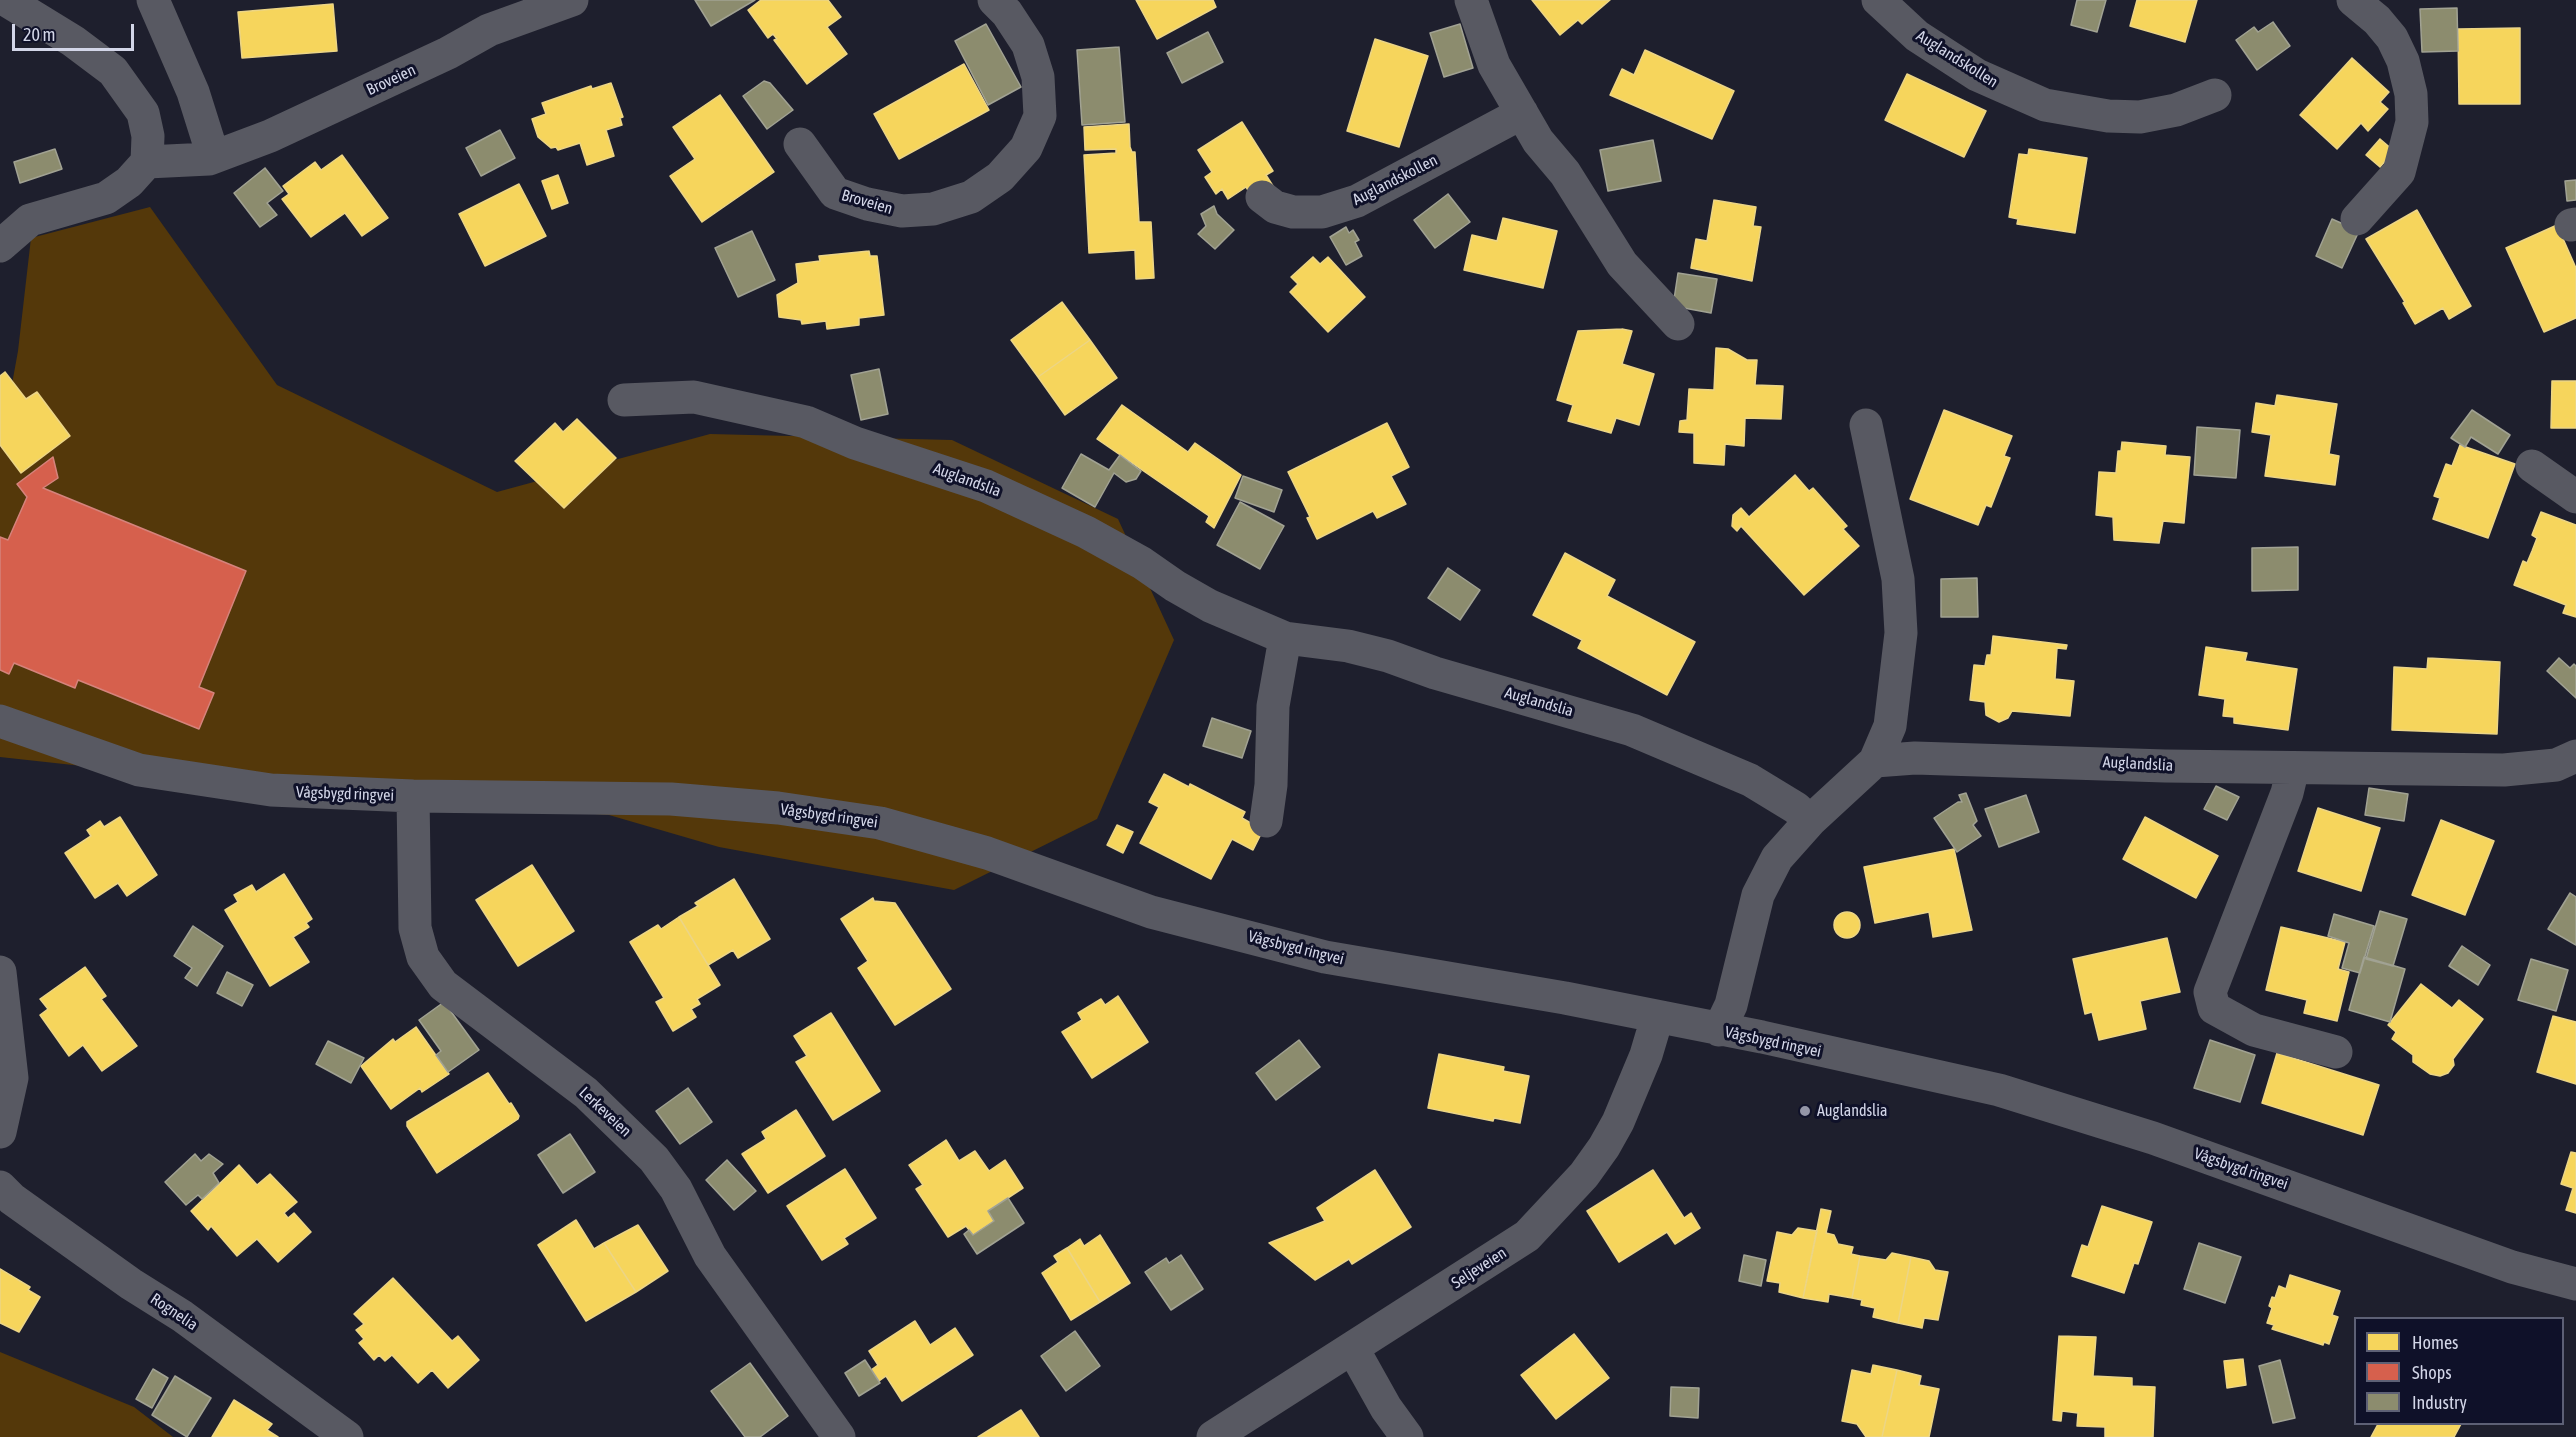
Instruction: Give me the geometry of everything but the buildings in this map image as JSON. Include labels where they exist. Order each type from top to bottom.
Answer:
[{"type":"street","points":[[0,246],[30,220],[106,198],[129,182],[147,162],[148,136],[142,113],[113,71],[73,41],[6,0]]},
{"type":"street","points":[[153,0],[193,92],[210,146],[208,159]]},
{"type":"street","name":"Broveien","points":[[147,162],[208,159],[270,136],[448,53],[489,30],[572,0]]},
{"type":"street","name":"Broveien","points":[[800,144],[835,193],[867,204],[902,211],[933,209],[970,197],[1000,177],[1026,148],[1040,116],[1038,77],[1028,45],[1007,13],[994,0]]},
{"type":"street","points":[[1472,0],[1494,65],[1539,141],[1565,173],[1622,264],[1678,324]]},
{"type":"street","name":"Auglandskollen","points":[[1878,0],[1917,36],[1977,75],[2045,105],[2108,116],[2140,117],[2176,110],[2215,95]]},
{"type":"street","points":[[2353,0],[2377,20],[2392,38],[2403,61],[2411,94],[2412,122],[2399,172],[2356,219]]},
{"type":"street","name":"Auglandskollen","points":[[1262,198],[1275,207],[1293,212],[1322,212],[1366,196],[1522,113]]},
{"type":"street","name":"Auglandslia","points":[[624,400],[694,397],[806,422],[855,443],[986,486],[1086,532],[1142,563],[1175,586],[1210,606],[1285,638],[1348,646],[1388,656],[1435,673],[1632,730],[1750,780],[1796,808],[1810,821]]},
{"type":"street","points":[[1719,1030],[1731,1005],[1758,895],[1777,858],[1810,821],[1875,761],[1890,726],[1901,633],[1898,579],[1866,425]]},
{"type":"street","points":[[2532,466],[2576,497]]},
{"type":"street","points":[[1266,821],[1271,785],[1273,706],[1285,638]]},
{"type":"street","name":"Vågsbygd ringvei","points":[[0,721],[139,770],[182,778],[317,794],[671,799],[778,808],[879,823],[987,853],[1151,912],[1325,957],[1565,998],[1762,1037],[1999,1090],[2153,1138],[2512,1266],[2576,1284]]},
{"type":"street","name":"Auglandslia","points":[[1875,761],[1927,758],[2292,768],[2504,770],[2556,765],[2576,756]]},
{"type":"street","points":[[2292,768],[2287,793],[2210,992],[2214,1008],[2254,1030],[2336,1052]]},
{"type":"street","name":"Lerkeveien","points":[[414,796],[415,928],[423,957],[443,985],[586,1093],[654,1159],[676,1188],[710,1256],[804,1384],[839,1437]]},
{"type":"street","points":[[0,972],[12,1077],[0,1132]]},
{"type":"street","name":"Seljeveien","points":[[1213,1437],[1527,1236],[1584,1175],[1618,1122],[1646,1055],[1658,1018]]},
{"type":"street","name":"Rognelia","points":[[0,1187],[12,1199],[131,1284],[182,1316],[347,1437]]},
{"type":"street","points":[[1353,1348],[1386,1408],[1407,1437]]},
{"type":"shaded area","points":[[150,207],[277,385],[497,492],[710,434],[952,440],[1118,519],[1174,640],[1097,819],[954,890],[719,847],[609,815],[365,797],[0,757],[0,450],[18,351],[31,238]]},
{"type":"shaded area","points":[[0,1352],[134,1407],[173,1437],[0,1437]]},
{"type":"place","name":"Auglandslia","points":[[1805,1111]]}]
